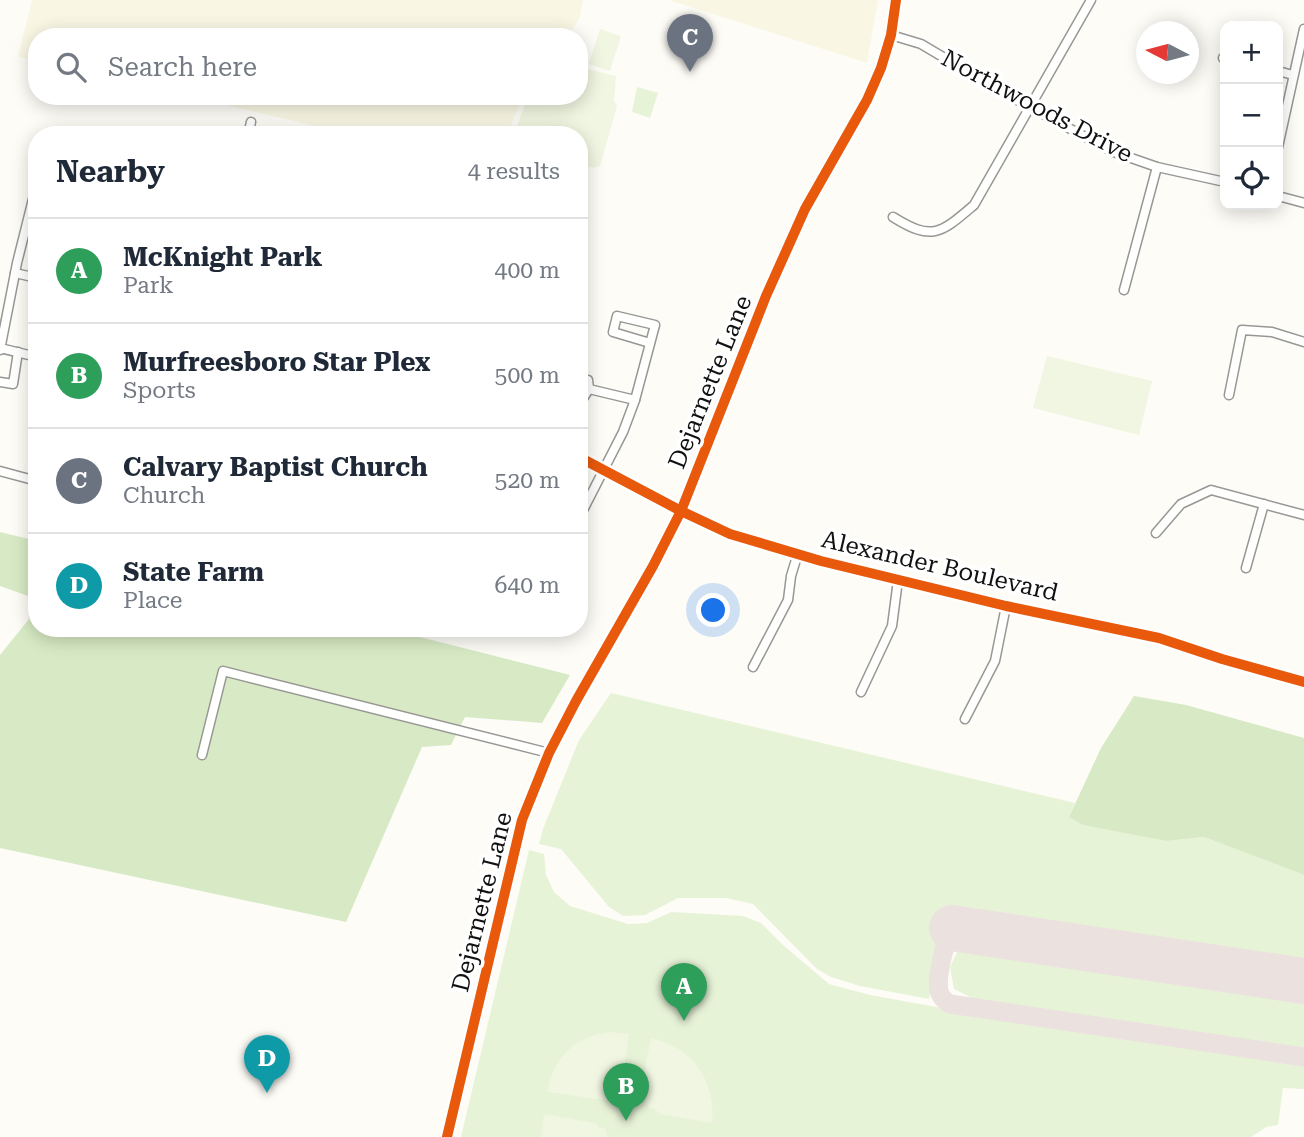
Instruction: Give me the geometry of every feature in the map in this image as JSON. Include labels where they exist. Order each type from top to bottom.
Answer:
[{"type":"main road","name":"Dejarnette Lane","points":[[447,1137],[523,820],[550,753],[576,701],[681,511],[766,296],[805,209],[867,100],[881,68],[891,35],[896,0]]},
{"type":"street","points":[[893,217],[917,231],[945,230],[974,205],[1091,0]]},
{"type":"street","points":[[1283,123],[1304,29]]},
{"type":"street","name":"Northwoods Drive","points":[[891,35],[920,44],[1111,151],[1157,166],[1220,181]]},
{"type":"street","points":[[1283,72],[1293,75]]},
{"type":"street","points":[[250,126],[251,122]]},
{"type":"street","points":[[1124,290],[1157,166]]},
{"type":"street","points":[[1283,197],[1304,203]]},
{"type":"street","points":[[28,228],[15,273],[0,349],[28,355]]},
{"type":"street","points":[[15,273],[28,276]]},
{"type":"street","points":[[588,500],[623,432],[635,400],[655,325],[617,316],[613,332],[650,343]]},
{"type":"street","points":[[1229,395],[1242,330],[1272,332],[1304,342]]},
{"type":"street","points":[[0,382],[13,384],[18,352]]},
{"type":"street","points":[[588,380],[589,390],[635,400]]},
{"type":"street","name":"Alexander Boulevard","points":[[588,462],[730,534],[898,580],[1159,638],[1304,682]]},
{"type":"street","points":[[0,471],[28,479]]},
{"type":"street","points":[[1156,533],[1181,504],[1212,491],[1304,515]]},
{"type":"street","points":[[1246,568],[1264,504]]},
{"type":"street","points":[[753,667],[788,600],[798,553]]},
{"type":"street","points":[[861,692],[892,626],[898,580]]},
{"type":"street","points":[[965,719],[995,661],[1006,606]]},
{"type":"street","points":[[202,755],[223,671],[550,753]]},
{"type":"shaded area","points":[[32,0],[583,0],[580,17],[573,28],[28,28],[28,59],[18,57]]},
{"type":"shaded area","points":[[669,0],[878,0],[867,63]]},
{"type":"shaded area","points":[[226,105],[519,105],[511,126],[315,126]]},
{"type":"green space","points":[[600,29],[621,36],[610,71],[589,64]]},
{"type":"green space","points":[[588,69],[616,76],[614,101],[617,106],[600,166],[588,166],[588,126],[517,126],[525,105],[588,105]]},
{"type":"green space","points":[[637,87],[658,93],[650,118],[632,112]]},
{"type":"green space","points":[[1047,356],[1152,381],[1139,435],[1033,408]]},
{"type":"green space","points":[[0,532],[28,539],[28,596],[0,586]]},
{"type":"green space","points":[[28,620],[28,637],[420,637],[570,675],[542,723],[465,717],[451,745],[422,747],[346,922],[0,848],[0,655]]},
{"type":"green space","points":[[611,693],[1075,803],[1069,817],[1167,841],[1204,837],[1304,875],[1304,965],[944,911],[929,999],[860,986],[831,977],[817,969],[753,904],[726,898],[678,898],[645,915],[623,916],[609,907],[561,849],[539,844],[579,740]]},
{"type":"green space","points":[[1134,696],[1186,705],[1304,738],[1304,875],[1204,837],[1167,841],[1083,825],[1069,817],[1101,748]]},
{"type":"green space","points":[[529,850],[544,854],[546,875],[554,892],[570,906],[628,924],[647,923],[671,912],[743,916],[761,923],[829,984],[870,995],[992,1017],[1300,1063],[1304,1064],[1304,1089],[1283,1088],[1278,1125],[1266,1127],[1251,1137],[461,1137]]},
{"type":"green space","points":[[960,946],[1304,997],[1304,1051],[984,1004],[954,989],[950,967]]},
{"type":"green space","points":[[610,1032],[629,1034],[622,1080],[611,1101],[548,1092],[555,1068],[568,1050],[587,1038]]},
{"type":"green space","points":[[651,1038],[679,1049],[699,1068],[710,1093],[712,1123],[660,1114],[654,1108],[649,1108],[643,1093],[643,1083]]},
{"type":"green space","points":[[544,1114],[595,1123],[605,1129],[608,1137],[541,1137]]},
{"type":"taxiway","points":[[952,928],[942,959],[938,984],[941,996],[950,1004],[1304,1057]]},
{"type":"runway","points":[[952,928],[1304,981]]},
{"type":"cycle path","points":[[447,1137],[522,820],[549,753],[681,511],[766,296],[805,209],[867,100],[881,68],[891,35],[896,0]]},
{"type":"cycle path","points":[[588,462],[730,534],[821,561],[1006,606],[1159,638],[1304,682]]},
{"type":"place","name":"Calvary Baptist Church","points":[[690,72]]},
{"type":"place","name":"McKnight Park","points":[[684,1021]]},
{"type":"place","name":"State Farm","points":[[267,1093]]},
{"type":"place","name":"Murfreesboro Star Plex","points":[[626,1121]]}]
